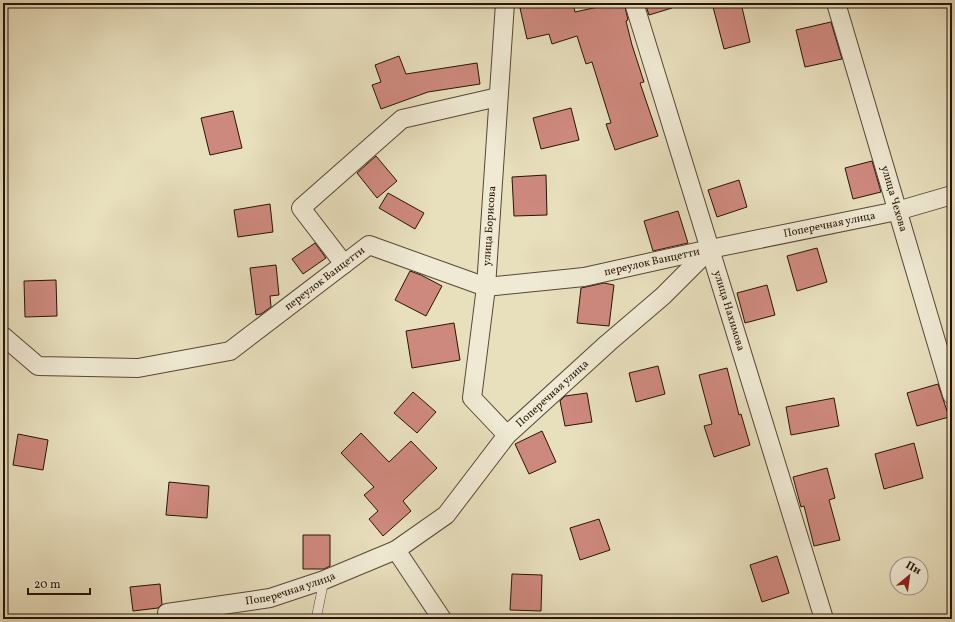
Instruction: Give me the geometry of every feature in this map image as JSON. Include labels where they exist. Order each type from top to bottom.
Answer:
[{"type":"street","name":"улица Борисова","points":[[505,3],[486,287],[472,398],[507,435]]},
{"type":"street","name":"улица Нахимова","points":[[634,3],[824,619]]},
{"type":"street","name":"улица Чехова","points":[[836,3],[952,395]]},
{"type":"street","points":[[344,264],[301,208],[402,119],[498,97]]},
{"type":"street","name":"Поперечная улица","points":[[172,614],[270,598],[324,580],[396,550],[446,514],[507,435],[608,343],[663,296],[710,249],[897,211],[952,195]]},
{"type":"street","name":"переулок Ванцетти","points":[[3,336],[38,366],[138,368],[230,351],[369,245],[486,287],[584,277],[710,249]]},
{"type":"street","points":[[396,550],[442,619]]},
{"type":"lane","points":[[316,619],[324,580]]},
{"type":"building","points":[[541,3],[573,3],[575,12],[616,3],[624,3],[628,20],[626,21],[632,45],[644,82],[640,83],[658,136],[615,150],[606,124],[611,123],[592,62],[586,64],[577,36],[552,44],[549,34],[527,39],[520,8]]},
{"type":"building","points":[[645,3],[671,3],[672,8],[649,15]]},
{"type":"building","points":[[712,3],[741,3],[750,42],[724,49]]},
{"type":"building","points":[[831,22],[842,59],[805,67],[796,30]]},
{"type":"building","points":[[399,56],[406,74],[477,63],[480,84],[428,92],[381,109],[372,85],[381,82],[375,65]]},
{"type":"building","points":[[571,108],[579,140],[541,149],[533,118]]},
{"type":"building","points":[[233,111],[242,148],[210,155],[201,118]]},
{"type":"building","points":[[376,156],[397,181],[377,198],[357,173]]},
{"type":"building","points":[[872,161],[881,192],[853,199],[845,168]]},
{"type":"building","points":[[546,175],[547,215],[514,216],[512,177]]},
{"type":"building","points":[[739,180],[747,207],[717,217],[708,190]]},
{"type":"building","points":[[388,193],[424,213],[415,229],[379,208]]},
{"type":"building","points":[[270,204],[273,232],[238,237],[234,210]]},
{"type":"building","points":[[678,211],[688,243],[653,251],[644,221]]},
{"type":"building","points":[[315,243],[326,258],[303,274],[292,259]]},
{"type":"building","points":[[817,248],[827,282],[797,291],[787,256]]},
{"type":"building","points":[[276,265],[279,295],[270,296],[271,307],[261,314],[256,315],[250,268]]},
{"type":"building","points":[[410,271],[442,286],[426,316],[395,300]]},
{"type":"building","points":[[56,280],[57,316],[25,317],[24,281]]},
{"type":"building","points":[[604,283],[614,285],[609,326],[577,323],[581,288]]},
{"type":"building","points":[[767,285],[775,315],[745,323],[737,293]]},
{"type":"building","points":[[454,323],[460,360],[412,368],[406,331]]},
{"type":"building","points":[[658,366],[665,394],[636,402],[629,373]]},
{"type":"building","points":[[727,368],[739,415],[741,414],[750,445],[714,457],[704,426],[712,424],[699,375]]},
{"type":"building","points":[[938,384],[949,417],[917,426],[907,393]]},
{"type":"building","points":[[413,392],[436,412],[417,433],[394,413]]},
{"type":"building","points":[[587,393],[592,422],[565,426],[560,401],[565,396]]},
{"type":"building","points":[[834,398],[839,426],[791,435],[786,407]]},
{"type":"building","points":[[542,431],[556,462],[529,474],[515,444]]},
{"type":"building","points":[[361,433],[389,462],[411,441],[437,468],[403,501],[411,511],[383,536],[369,519],[378,511],[364,495],[374,487],[341,453]]},
{"type":"building","points":[[18,434],[48,440],[43,470],[13,465]]},
{"type":"building","points":[[914,443],[923,478],[884,489],[875,454]]},
{"type":"building","points":[[827,468],[835,498],[829,500],[840,540],[814,546],[804,506],[801,507],[793,477]]},
{"type":"building","points":[[169,482],[209,486],[207,518],[166,515]]},
{"type":"building","points":[[599,519],[610,550],[580,560],[570,528]]},
{"type":"building","points":[[303,535],[330,535],[330,566],[324,569],[303,569]]},
{"type":"building","points":[[777,556],[789,593],[762,602],[750,565]]},
{"type":"building","points":[[512,574],[542,575],[541,611],[510,610]]},
{"type":"building","points":[[160,584],[162,604],[158,608],[133,611],[130,587]]}]
